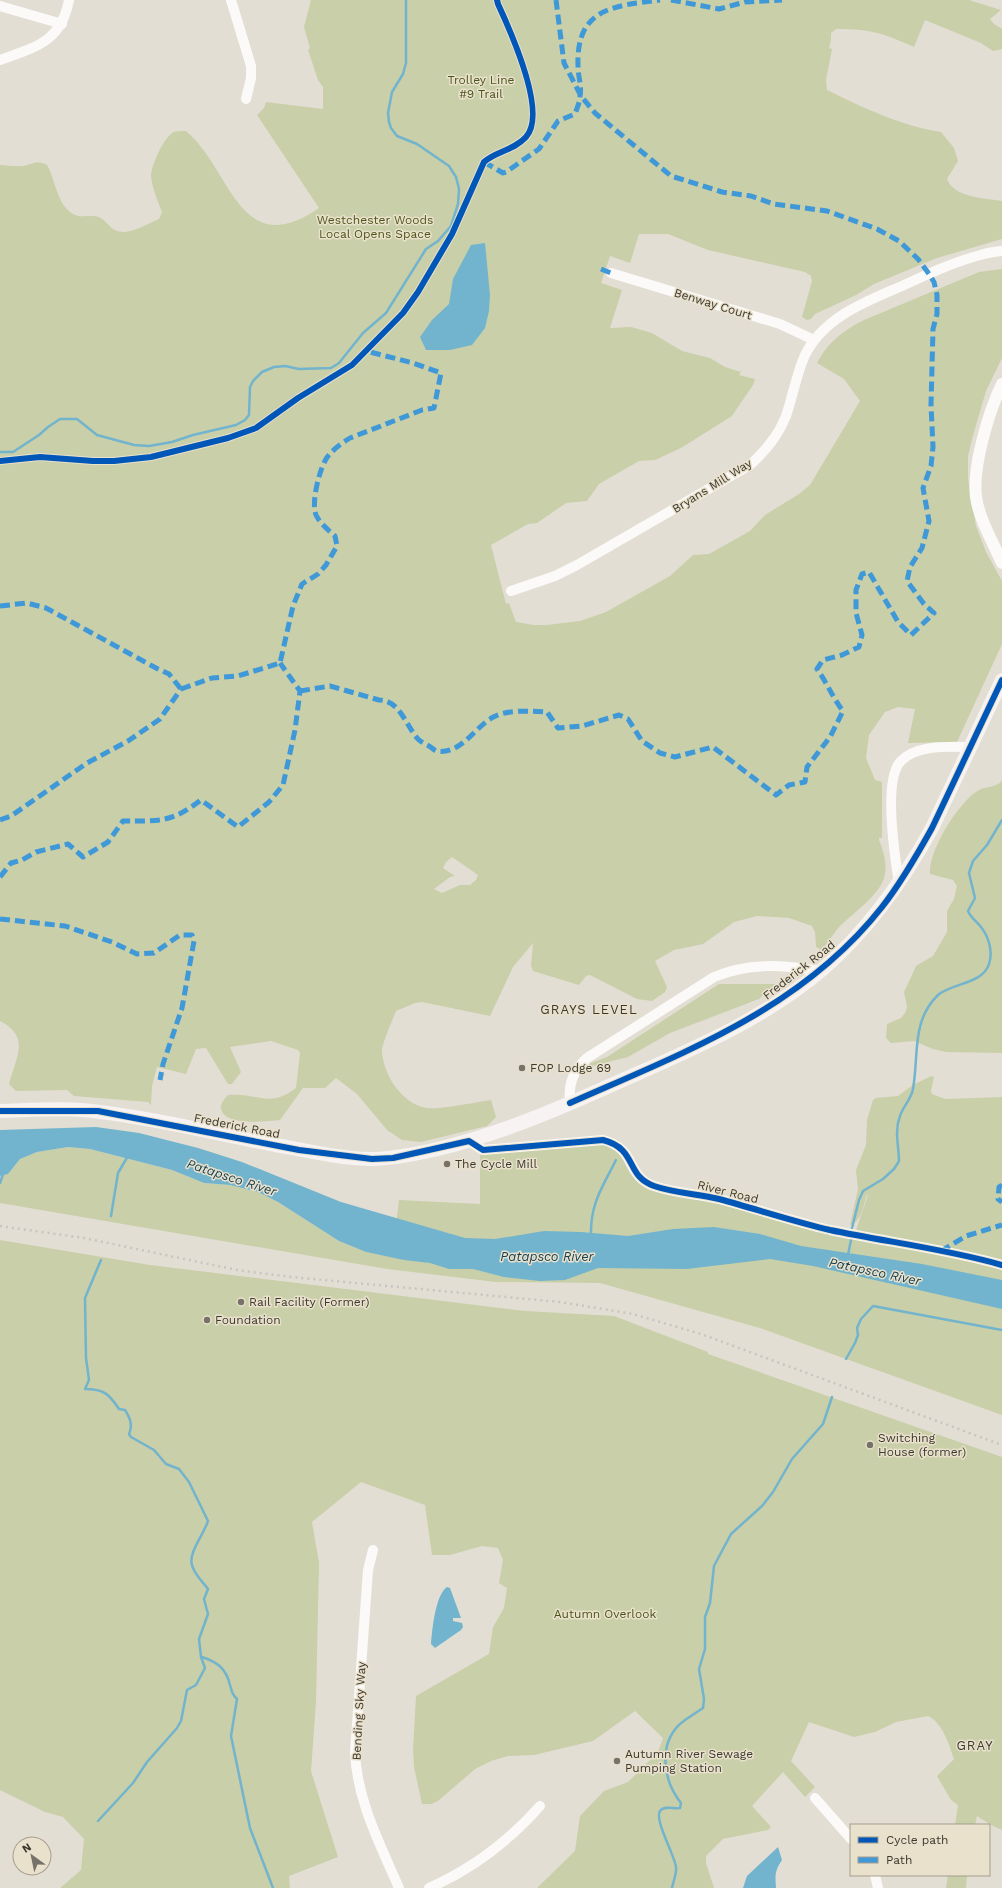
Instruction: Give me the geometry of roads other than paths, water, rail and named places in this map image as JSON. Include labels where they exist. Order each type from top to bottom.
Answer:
[{"type":"main road","name":"Frederick Road","points":[[0,1111],[98,1111],[299,1150],[372,1159],[401,1156],[469,1141],[532,1120],[692,1049],[729,1030],[781,1001],[820,971],[863,930],[899,883],[932,828],[1002,680]]},
{"type":"street","points":[[0,60],[23,52],[54,34],[62,24],[69,0]]},
{"type":"street","points":[[231,0],[251,66],[252,78],[246,99]]},
{"type":"street","points":[[0,6],[62,24]]},
{"type":"street","name":"Bryans Mill Way","points":[[510,591],[555,576],[576,565],[750,465],[773,442],[780,429],[786,415],[799,368],[814,340],[840,316],[870,300],[967,260],[984,254],[1002,251]]},
{"type":"street","name":"Benway Court","points":[[611,273],[780,324],[814,340]]},
{"type":"street","points":[[1002,384],[987,422],[976,476],[976,497],[980,512],[1002,563]]},
{"type":"street","points":[[899,883],[893,843],[892,781],[895,770],[900,762],[917,752],[948,747],[971,747]]},
{"type":"street","points":[[570,1103],[569,1092],[571,1080],[574,1073],[587,1058],[714,977],[733,969],[768,965],[789,966],[820,971]]},
{"type":"street","name":"River Road","points":[[469,1141],[483,1150],[603,1140],[612,1142],[624,1150],[639,1178],[655,1187],[717,1198],[782,1218],[830,1230],[1002,1265]]},
{"type":"street","name":"Bending Sky Way","points":[[372,1550],[368,1570],[355,1752],[356,1773],[363,1803],[399,1888]]},
{"type":"street","points":[[815,1798],[850,1837]]},
{"type":"street","points":[[429,1888],[444,1882],[478,1861],[512,1834],[540,1806]]},
{"type":"street","points":[[875,1876],[878,1888]]},
{"type":"water","points":[[485,243],[490,295],[489,311],[485,328],[472,345],[450,350],[426,350],[420,337],[432,320],[449,304],[453,279],[471,245]]},
{"type":"water","name":"Patapsco River","points":[[96,1127],[139,1133],[198,1148],[242,1162],[341,1202],[465,1238],[495,1239],[544,1231],[581,1232],[628,1236],[673,1229],[714,1227],[760,1234],[801,1246],[922,1264],[1002,1280],[1002,1309],[813,1266],[770,1259],[687,1269],[598,1268],[565,1280],[540,1281],[504,1277],[473,1269],[449,1269],[430,1263],[404,1260],[366,1252],[339,1241],[278,1202],[258,1192],[230,1185],[204,1183],[172,1170],[90,1149],[68,1147],[37,1152],[20,1159],[8,1174],[0,1176],[0,1130]]},
{"type":"water","points":[[447,1587],[450,1588],[461,1618],[453,1618],[453,1621],[462,1623],[463,1627],[435,1648],[431,1644],[435,1614],[443,1591]]},
{"type":"water","points":[[778,1847],[782,1860],[776,1873],[776,1888],[743,1888],[747,1876]]},
{"type":"waterway","points":[[0,452],[13,452],[60,419],[77,419],[97,435],[134,445],[149,446],[172,442],[193,435],[236,425],[245,420],[249,415],[250,387],[253,381],[262,372],[274,367],[285,366],[299,369],[331,368],[339,363],[363,333],[386,313],[426,249],[438,241],[451,226],[458,204],[459,189],[456,177],[449,166],[417,144],[397,136],[391,128],[389,122],[388,113],[392,92],[403,74],[406,63],[406,0]]},
{"type":"waterway","points":[[852,1228],[859,1200],[863,1191],[883,1179],[894,1169],[899,1161],[897,1127],[901,1112],[911,1096],[913,1089],[920,1027],[929,1005],[944,991],[980,976],[986,971],[989,964],[991,955],[988,940],[984,931],[972,918],[968,911],[975,898],[969,873],[973,861],[987,845],[1002,820]]},
{"type":"waterway","points":[[111,1216],[118,1173],[128,1156]]},
{"type":"waterway","points":[[591,1236],[591,1225],[595,1205],[616,1160]]},
{"type":"waterway","points":[[0,1183],[3,1174]]},
{"type":"waterway","points":[[848,1255],[851,1240]]},
{"type":"waterway","points":[[98,1821],[133,1783],[147,1762],[177,1728],[181,1721],[187,1690],[196,1685],[205,1668],[201,1657],[199,1639],[208,1614],[204,1599],[208,1589],[194,1571],[191,1560],[194,1549],[208,1521],[189,1482],[179,1469],[166,1464],[154,1450],[131,1437],[129,1434],[131,1428],[130,1422],[125,1410],[119,1409],[105,1393],[97,1390],[85,1389],[89,1380],[86,1358],[85,1298],[101,1260]]},
{"type":"waterway","points":[[846,1359],[855,1343],[858,1335],[857,1328],[861,1319],[873,1306],[1002,1330]]},
{"type":"waterway","points":[[672,1888],[676,1867],[662,1830],[659,1816],[662,1809],[680,1808],[681,1803],[670,1783],[665,1760],[666,1749],[676,1728],[703,1708],[704,1699],[699,1669],[705,1649],[705,1617],[710,1603],[714,1566],[731,1534],[762,1506],[773,1492],[792,1459],[823,1424],[832,1397]]},
{"type":"waterway","points":[[202,1657],[220,1666],[226,1674],[232,1693],[237,1699],[231,1736],[250,1828],[273,1888]]},
{"type":"railway","points":[[0,1226],[84,1238],[237,1270],[291,1277],[560,1302],[633,1314],[701,1334],[1002,1445]]},
{"type":"place","name":"FOP Lodge 69","points":[[522,1068]]},
{"type":"place","name":"The Cycle Mill","points":[[447,1164]]},
{"type":"place","name":"Rail Facility (Former)","points":[[241,1302]]},
{"type":"place","name":"Foundation","points":[[207,1320]]},
{"type":"place","name":"Switching House (former)","points":[[870,1445]]},
{"type":"place","name":"Autumn River Sewage Pumping Station","points":[[617,1761]]},
{"type":"district","name":"GRAYS LEVEL","points":[[589,1009]]},
{"type":"district","name":"GRAY","points":[[975,1745]]},
{"type":"park label","name":"Trolley Line #9 Trail","points":[[481,87]]},
{"type":"park label","name":"Westchester Woods Local Opens Space","points":[[375,227]]},
{"type":"park label","name":"Autumn Overlook","points":[[605,1614]]}]
